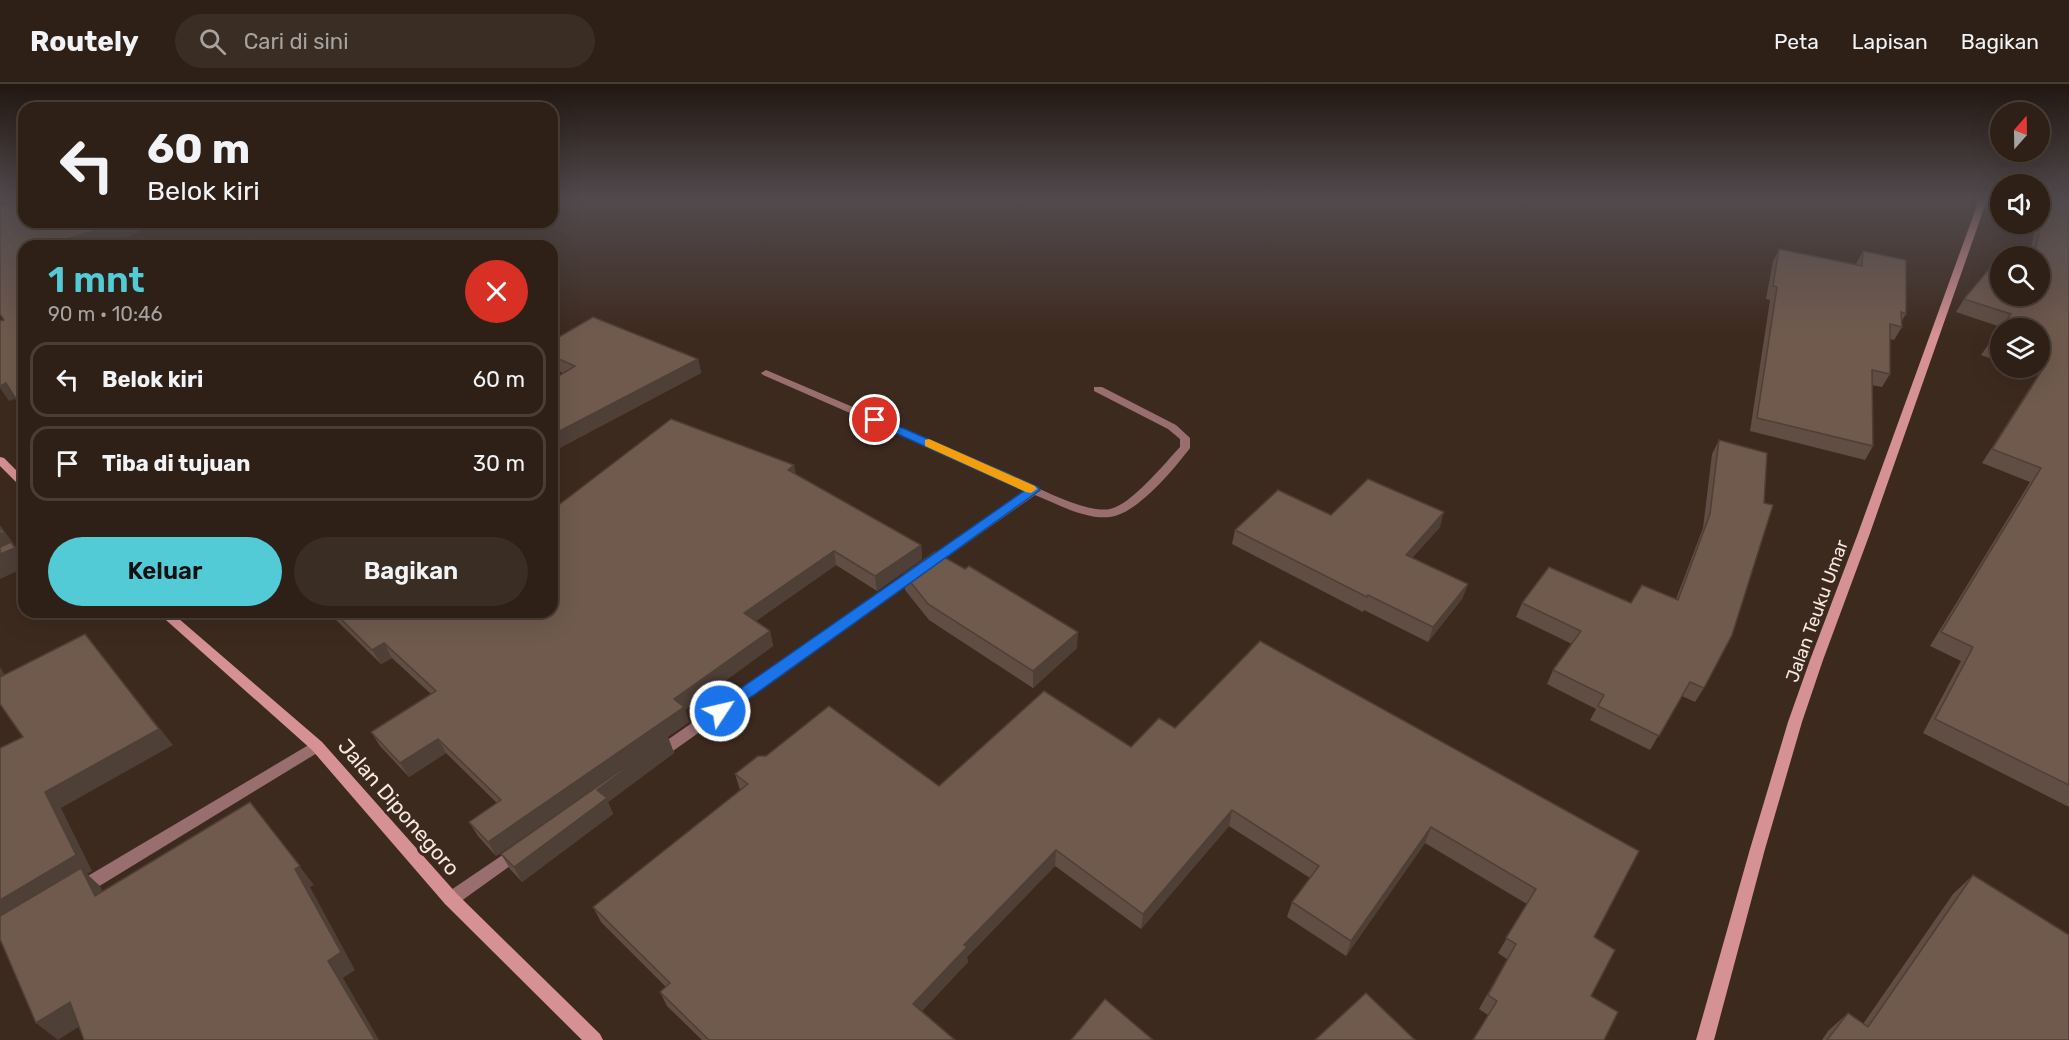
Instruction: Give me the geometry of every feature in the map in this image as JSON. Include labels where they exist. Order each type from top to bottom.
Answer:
[{"type":"street","name":"Jalan Teuku Umar","points":[[1705,1040],[1766,812],[1845,580],[1863,536],[1967,245]]},
{"type":"street","points":[[766,373],[1034,490],[1089,510],[1111,513],[1127,506],[1185,448],[1185,438],[1172,427],[1098,389]]},
{"type":"street","points":[[0,460],[18,478]]},
{"type":"street","points":[[647,762],[1034,490]]},
{"type":"street","points":[[0,566],[18,556]]},
{"type":"street","name":"Jalan Diponegoro","points":[[170,618],[317,746],[451,899],[594,1040]]},
{"type":"street","points":[[72,894],[317,746]]},
{"type":"street","points":[[451,899],[529,844]]},
{"type":"building","points":[[0,245],[18,245],[18,402],[6,383],[0,386],[0,321],[4,320],[0,314]]},
{"type":"building","points":[[2036,245],[2069,245],[2069,785],[1935,719],[1973,647],[1941,632],[2041,468],[1992,449],[2037,378],[2050,378],[2050,318],[2008,318],[2011,314],[1964,299],[1990,268],[1990,306],[2050,306],[2050,246]]},
{"type":"building","points":[[1779,249],[1862,266],[1863,251],[1906,260],[1906,314],[1901,312],[1902,327],[1890,324],[1890,374],[1872,370],[1873,446],[1757,418],[1777,287],[1773,286]]},
{"type":"building","points":[[593,317],[698,359],[558,432],[558,376],[575,366],[558,359],[558,337]]},
{"type":"building","points":[[671,419],[794,465],[788,470],[921,545],[875,576],[834,551],[744,613],[770,631],[674,699],[684,707],[488,842],[469,822],[501,800],[438,739],[400,763],[371,732],[436,691],[384,643],[372,650],[340,618],[558,618],[558,505]]},
{"type":"building","points":[[1719,440],[1767,453],[1764,503],[1773,505],[1732,635],[1704,688],[1690,682],[1659,736],[1598,706],[1604,695],[1553,670],[1581,631],[1522,603],[1549,567],[1631,603],[1642,585],[1678,600],[1710,514]]},
{"type":"building","points":[[1368,479],[1444,512],[1406,555],[1468,584],[1433,627],[1368,595],[1367,597],[1235,530],[1278,490],[1331,515]]},
{"type":"building","points":[[11,542],[15,548],[0,554],[0,547]]},
{"type":"building","points":[[935,552],[965,569],[969,566],[1078,632],[1033,671],[928,604],[904,574]]},
{"type":"building","points":[[85,634],[159,729],[45,792],[76,855],[0,900],[0,748],[23,737],[0,704],[0,677]]},
{"type":"building","points":[[1260,641],[1639,851],[1594,937],[1615,950],[1591,996],[1618,1012],[1604,1040],[1473,1040],[1497,1001],[1488,995],[1516,944],[1506,938],[1536,889],[1431,827],[1351,941],[1292,902],[1319,866],[1232,810],[1143,914],[1056,850],[964,945],[967,947],[913,1004],[955,1040],[709,1040],[660,992],[670,983],[593,907],[748,784],[735,774],[758,756],[766,756],[829,706],[939,786],[1044,691],[1131,747],[1159,718],[1175,728]]},
{"type":"building","points":[[668,737],[597,790],[607,798],[514,867],[501,854]]},
{"type":"building","points":[[250,802],[300,866],[295,869],[341,952],[328,961],[375,1040],[84,1040],[70,1002],[36,1023],[0,939],[0,916],[81,868],[95,896]]},
{"type":"building","points":[[1973,875],[2069,935],[2069,1040],[1827,1040],[1848,1013],[1868,1027]]},
{"type":"building","points":[[1366,993],[1415,1040],[1315,1040]]},
{"type":"building","points":[[1105,999],[1153,1040],[1071,1040]]},
{"type":"slow traffic","points":[[929,443],[1031,489]]},
{"type":"route","points":[[720,711],[1034,490],[875,420]]}]
